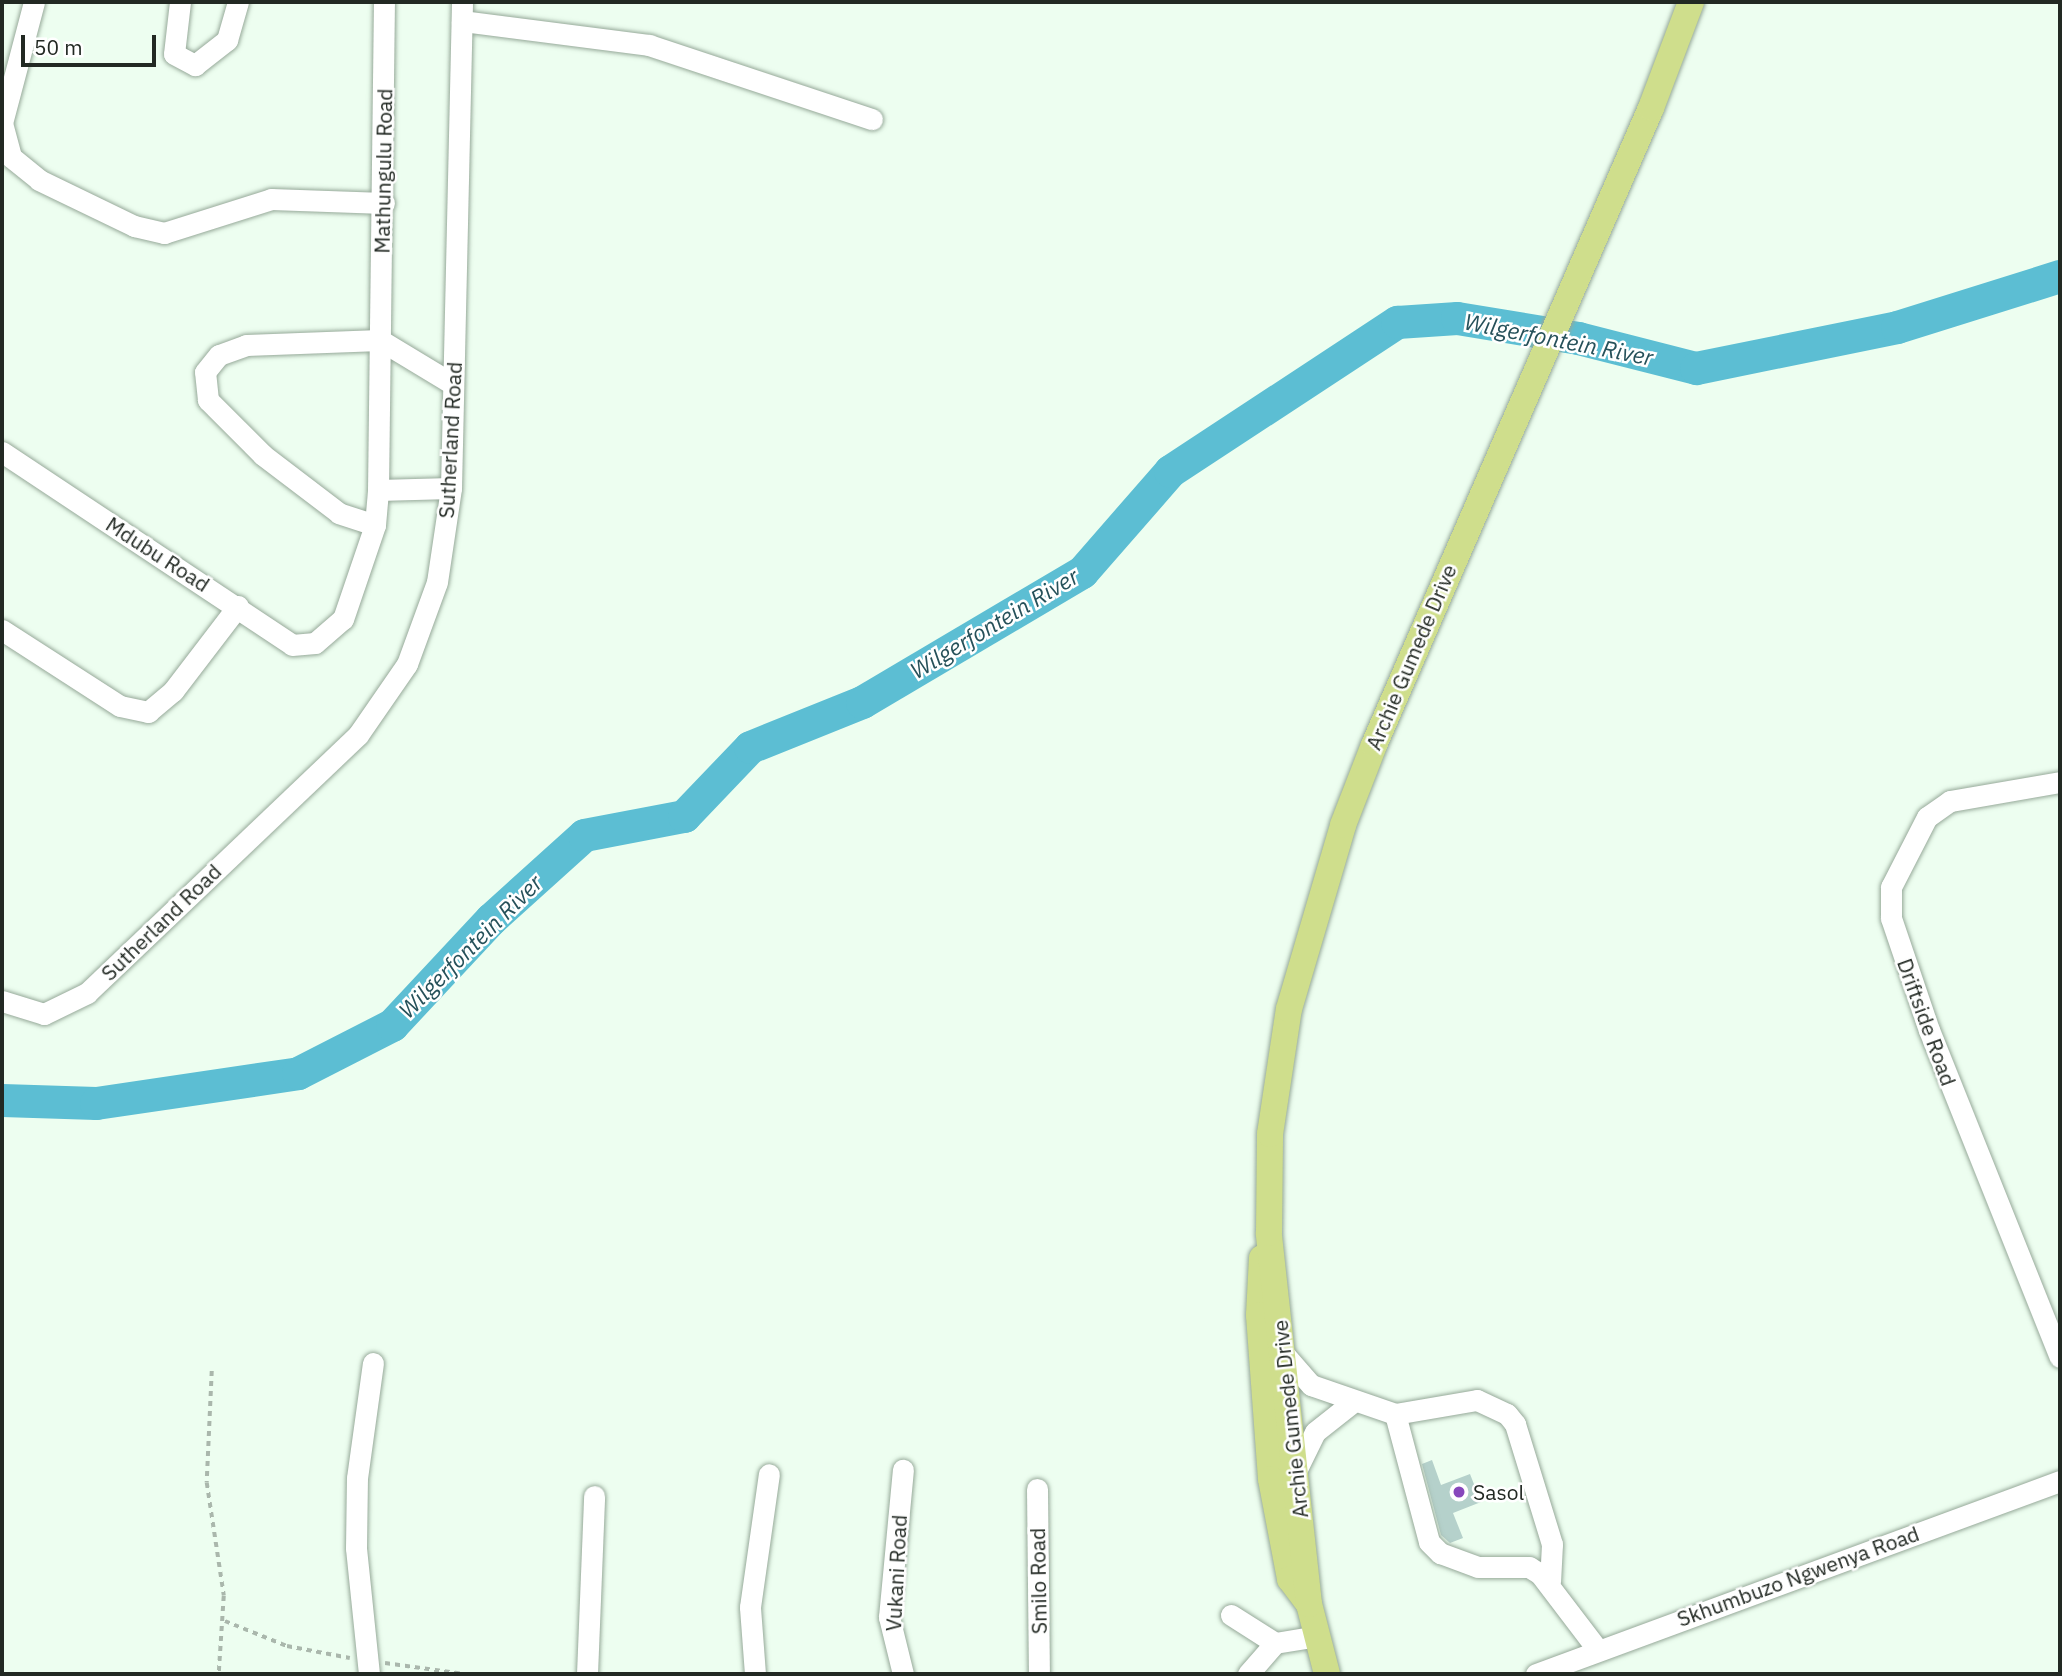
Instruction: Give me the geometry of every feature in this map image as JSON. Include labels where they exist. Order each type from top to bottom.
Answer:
[{"type":"main road","name":"Archie Gumede Drive","points":[[1326,1664],[1309,1604],[1307,1552],[1293,1482],[1269,1233],[1276,1077],[1313,919],[1374,745],[1525,391],[1651,108],[1691,2]]},
{"type":"main road","name":"Archie Gumede Drive","points":[[1651,108],[1669,83],[1707,2]]},
{"type":"main road","name":"Archie Gumede Drive","points":[[1269,1233],[1258,1289],[1265,1426],[1290,1579],[1309,1604]]},
{"type":"street","points":[[34,2],[2,123],[11,157],[39,180],[134,226],[164,233],[271,199],[384,203]]},
{"type":"street","points":[[180,2],[174,54],[195,65],[227,40],[238,2]]},
{"type":"street","name":"Mathungulu Road","points":[[315,643],[334,630],[353,601],[375,525],[379,490],[384,2]]},
{"type":"street","points":[[462,11],[649,45],[872,119]]},
{"type":"street","name":"Sutherland Road","points":[[2,1001],[44,1014],[87,993],[358,735],[407,664],[438,582],[451,488],[462,11]]},
{"type":"street","points":[[375,525],[339,513],[303,490],[223,416],[203,385],[211,363],[246,345],[380,340],[453,384]]},
{"type":"street","name":"Mdubu Road","points":[[2,453],[238,606],[292,645],[315,643]]},
{"type":"street","points":[[379,490],[451,488]]},
{"type":"street","points":[[2,630],[120,706],[148,712],[173,691],[238,606]]},
{"type":"street","name":"Driftside Road","points":[[2060,782],[1950,801],[1927,817],[1891,887],[1891,918],[1938,1055],[2060,1357]]},
{"type":"street","points":[[1281,1351],[1301,1379],[1353,1402],[1395,1414],[1477,1400],[1507,1415],[1515,1424],[1552,1544],[1550,1581]]},
{"type":"street","points":[[369,1668],[356,1548],[357,1478],[373,1363]]},
{"type":"street","points":[[1293,1482],[1315,1432],[1353,1402]]},
{"type":"street","points":[[1395,1414],[1429,1542],[1458,1561],[1478,1567],[1529,1567],[1550,1581],[1598,1650]]},
{"type":"street","name":"Vukani Road","points":[[903,1470],[889,1617],[903,1674]]},
{"type":"street","points":[[755,1674],[750,1607],[769,1474]]},
{"type":"street","name":"Skhumbuzo Ngwenya Road","points":[[1536,1674],[2060,1480]]},
{"type":"street","name":"Smilo Road","points":[[1037,1489],[1039,1674]]},
{"type":"street","points":[[587,1674],[594,1496]]},
{"type":"street","points":[[1231,1615],[1275,1643],[1326,1664]]},
{"type":"street","points":[[1248,1674],[1275,1643]]},
{"type":"path","points":[[212,1371],[207,1483],[225,1621],[219,1674]]},
{"type":"path","points":[[225,1621],[287,1646],[369,1668],[464,1674]]},
{"type":"building","points":[[1432,1460],[1441,1485],[1470,1474],[1481,1502],[1453,1513],[1463,1538],[1450,1543],[1441,1535],[1422,1464]]},
{"type":"waterway","name":"Wilgerfontein River","points":[[2,1100],[96,1103],[298,1073],[392,1025],[491,919],[584,835],[684,816],[750,747],[862,702],[1082,572],[1170,471],[1397,322],[1457,318],[1578,338],[1696,368],[1897,327],[2060,276]]},
{"type":"place","name":"Sasol","points":[[1459,1492]]}]
